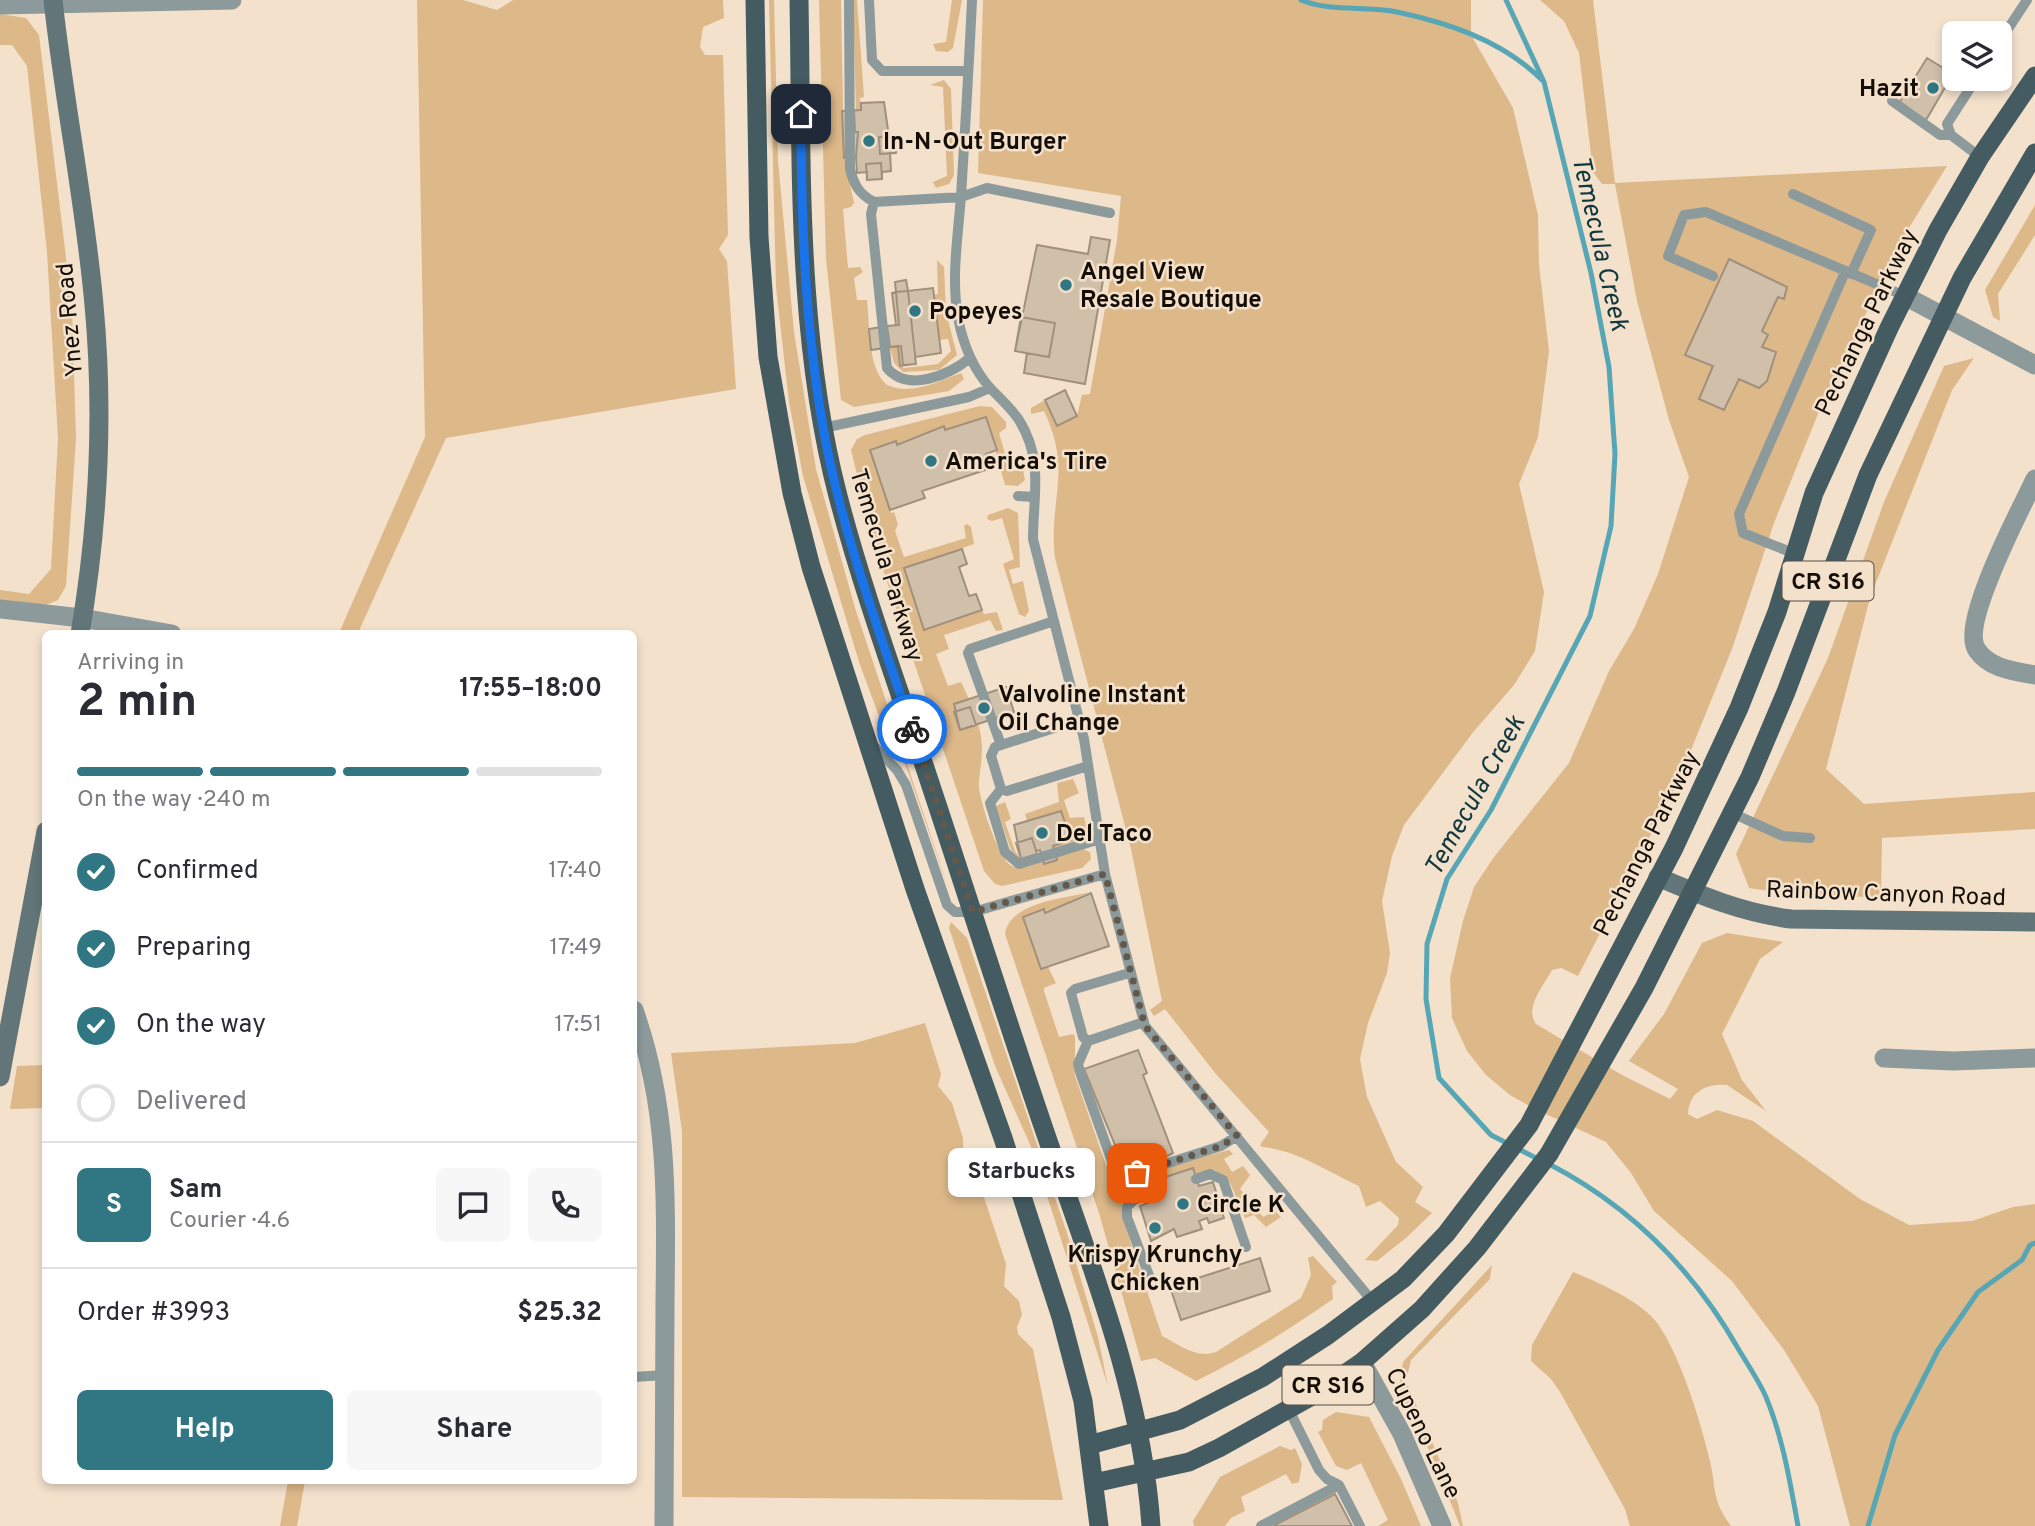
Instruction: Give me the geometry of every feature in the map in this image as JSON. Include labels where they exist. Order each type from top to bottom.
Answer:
[{"type":"main road","points":[[755,0],[759,237],[768,357],[779,435],[811,567],[915,889],[1036,1237],[1082,1398],[1099,1526]]},
{"type":"main road","name":"Temecula Parkway","points":[[799,0],[803,232],[811,346],[823,428],[838,496],[1101,1297],[1138,1432],[1146,1472],[1151,1526]]},
{"type":"main road","name":"Ynez Road","points":[[53,2],[74,142],[94,304],[99,374],[92,520],[81,626]]},
{"type":"main road","name":"Pechanga Parkway","points":[[1089,1445],[1180,1420],[1263,1377],[1373,1302],[1403,1279],[1446,1234],[1529,1125],[1583,1026],[1739,708],[1777,612],[1793,553],[1841,431],[1905,296],[1980,157],[2035,76]]},
{"type":"main road","name":"CR S16","points":[[1094,1483],[1189,1462],[1289,1410],[1362,1362],[1402,1328],[1477,1248],[1549,1154],[1614,1041],[1732,813],[1786,692],[1868,475],[1942,317],[2035,153]]},
{"type":"main road","points":[[0,1077],[42,852]]},
{"type":"main road","name":"Rainbow Canyon Road","points":[[1658,877],[1761,916],[1791,919],[2035,922]]},
{"type":"street","points":[[0,5],[232,0]]},
{"type":"street","points":[[1905,296],[2035,365]]},
{"type":"street","points":[[2035,479],[1989,578],[1973,627],[1975,648],[1990,664],[2035,675]]},
{"type":"street","points":[[0,608],[81,626],[126,630]]},
{"type":"street","points":[[637,1019],[650,1056],[663,1131],[664,1526]]},
{"type":"street","points":[[1884,1058],[1953,1062],[2035,1058]]},
{"type":"street","name":"Cupeno Lane","points":[[1362,1362],[1402,1434],[1442,1526]]},
{"type":"lane","points":[[849,0],[850,169],[858,190],[874,202],[961,197],[987,188],[1110,213]]},
{"type":"lane","points":[[869,0],[873,60],[876,68],[882,71],[968,71]]},
{"type":"lane","points":[[972,0],[956,293],[958,319],[970,358],[990,388],[1020,422],[1032,450],[1038,481],[1034,497],[1033,539],[1079,720],[1105,874],[1144,1022],[1373,1302]]},
{"type":"lane","points":[[2012,23],[2027,0]]},
{"type":"lane","points":[[1968,91],[1947,124],[1951,135],[1980,157]]},
{"type":"lane","points":[[1892,101],[1940,135],[1951,135]]},
{"type":"lane","points":[[1793,194],[1871,230],[1848,273],[1739,514],[1743,533],[1793,553]]},
{"type":"lane","points":[[874,202],[871,214],[887,368],[894,377],[910,380],[935,377],[951,371],[970,358]]},
{"type":"lane","points":[[1713,276],[1668,256],[1684,215],[1706,212],[1905,296]]},
{"type":"lane","points":[[823,428],[969,397],[990,388]]},
{"type":"lane","points":[[1018,496],[1034,497]]},
{"type":"lane","points":[[1002,745],[968,653],[970,649],[1054,621]]},
{"type":"lane","points":[[1001,789],[990,756],[995,747],[1079,720]]},
{"type":"lane","points":[[866,737],[897,770],[906,785],[947,905],[962,914],[1105,874]]},
{"type":"lane","points":[[1001,789],[1007,791],[1088,766]]},
{"type":"lane","points":[[1001,789],[990,803],[1005,852],[1019,864],[1100,839]]},
{"type":"lane","points":[[1732,813],[1783,836],[1810,838]]},
{"type":"lane","points":[[1088,1041],[1083,1038],[1071,993],[1075,989],[1129,973]]},
{"type":"lane","points":[[1114,1167],[1079,1064],[1088,1041],[1144,1022]]},
{"type":"lane","points":[[1129,1172],[1137,1173],[1221,1146],[1237,1136]]},
{"type":"lane","points":[[1196,1179],[1210,1174],[1223,1180],[1246,1247]]},
{"type":"lane","points":[[1148,1195],[1134,1200],[1128,1207],[1127,1217],[1150,1278]]},
{"type":"lane","points":[[637,1377],[665,1375]]},
{"type":"lane","points":[[1289,1410],[1319,1470],[1327,1479],[1339,1485],[1360,1526]]},
{"type":"lane","points":[[1261,1526],[1339,1485]]},
{"type":"shaded area","points":[[417,0],[463,0],[497,10],[513,0],[723,0],[724,18],[703,27],[700,47],[705,55],[723,55],[728,235],[719,249],[727,261],[736,389],[446,438],[359,630],[340,630],[425,437]]},
{"type":"shaded area","points":[[769,0],[774,0],[778,161],[794,332],[816,469],[855,608],[952,899],[906,766],[879,716],[860,665],[803,476],[789,402],[776,287]]},
{"type":"shaded area","points":[[819,0],[841,0],[844,157],[854,203],[843,209],[848,268],[860,267],[863,272],[854,278],[857,300],[867,300],[876,368],[887,385],[906,389],[925,386],[961,373],[964,379],[949,391],[854,407],[841,400],[826,259]]},
{"type":"shaded area","points":[[853,0],[857,0],[864,97],[860,98],[861,110],[856,110]]},
{"type":"shaded area","points":[[952,0],[962,0],[953,48],[948,52],[936,51],[933,44],[946,42]]},
{"type":"shaded area","points":[[983,0],[1471,0],[1471,35],[1513,108],[1538,215],[1539,265],[1549,351],[1538,437],[1519,484],[1544,592],[1535,651],[1514,685],[1474,731],[1404,825],[1392,856],[1382,901],[1390,953],[1387,973],[1368,1023],[1360,1059],[1367,1097],[1396,1162],[1423,1187],[1415,1202],[1432,1213],[1377,1261],[1365,1260],[1398,1225],[1399,1218],[1380,1201],[1366,1207],[1359,1186],[1288,1152],[1262,1147],[1260,1145],[1269,1132],[1216,1074],[1165,1009],[1154,1016],[1150,1010],[1162,1001],[1131,849],[1055,558],[1057,452],[1053,432],[1044,411],[1031,414],[1031,408],[1045,400],[1058,426],[1077,416],[1082,395],[1090,394],[1117,240],[1121,196],[978,173]]},
{"type":"shaded area","points":[[1540,0],[1593,0],[1615,183],[1947,166],[1907,231],[1826,394],[1774,523],[1732,649],[1678,782],[1578,976],[1561,968],[1552,970],[1536,997],[1532,1011],[1536,1024],[1622,1075],[1670,1099],[1678,1089],[1629,1061],[1664,1014],[1702,943],[1727,933],[1783,942],[1760,959],[1722,1034],[1742,1080],[1766,1111],[1727,1085],[1719,1085],[1700,1090],[1689,1106],[1688,1114],[1697,1119],[1717,1110],[1753,1121],[1860,1199],[1909,1225],[1972,1221],[2013,1207],[2035,1204],[2035,1526],[1850,1526],[1818,1406],[1784,1350],[1732,1281],[1654,1211],[1631,1173],[1606,1142],[1533,1108],[1510,1095],[1486,1075],[1467,1051],[1452,1018],[1450,978],[1474,887],[1494,857],[1569,763],[1609,671],[1634,629],[1658,574],[1689,477],[1669,420],[1637,301],[1615,184],[1602,184],[1593,172],[1579,53],[1564,21]]},
{"type":"shaded area","points":[[0,14],[26,18],[39,35],[72,307],[76,439],[66,586],[58,600],[41,607],[0,601],[0,590],[29,594],[51,569],[58,438],[47,252],[27,66],[12,45],[0,45]]},
{"type":"shaded area","points":[[944,80],[951,89],[954,175],[949,184],[936,188],[933,182],[947,176],[943,87],[930,85]]},
{"type":"shaded area","points":[[2035,205],[2035,235],[1998,294],[2000,321],[1993,317],[1985,290]]},
{"type":"shaded area","points":[[937,260],[944,267],[946,312],[957,355],[939,370],[903,372],[894,363],[890,347],[898,346],[900,365],[904,368],[938,364],[951,351],[948,339],[939,340],[934,295],[938,294]]},
{"type":"shaded area","points":[[1974,358],[1952,390],[1870,598],[1826,769],[1864,804],[2035,792],[2035,829],[1882,838],[1881,897],[1804,896],[1749,888],[1736,854],[1828,658],[1884,502],[1944,366]]},
{"type":"shaded area","points":[[980,406],[992,407],[1006,422],[1006,428],[999,433],[1010,471],[1023,470],[1025,480],[1018,486],[1005,485],[986,417],[945,430],[943,427],[897,445],[895,441],[870,450],[891,513],[894,512],[898,524],[895,531],[904,557],[966,538],[964,526],[967,524],[971,527],[974,544],[904,568],[924,629],[982,610],[984,614],[997,612],[1003,630],[996,631],[990,620],[944,635],[949,649],[936,654],[948,686],[961,682],[969,699],[954,705],[960,730],[978,724],[982,746],[979,789],[990,827],[1001,852],[1012,866],[1020,867],[1043,861],[1045,864],[1056,860],[1056,857],[1083,849],[1090,852],[1091,859],[1082,868],[1002,886],[995,884],[984,871],[874,543],[851,450],[857,439],[865,435]]},
{"type":"shaded area","points":[[1008,508],[1018,513],[1020,567],[1009,570],[1013,584],[1023,581],[1029,611],[1025,617],[1019,614],[1003,564],[1014,559],[1002,518],[992,521],[987,519],[988,515]]},
{"type":"shaded area","points":[[1073,779],[1079,793],[1064,800],[1070,818],[1084,817],[1087,829],[1079,840],[1053,849],[1053,846],[1070,840],[1061,811],[1027,821],[1025,814],[1059,802],[1057,783]]},
{"type":"shaded area","points":[[1005,802],[1011,819],[1005,822],[1015,851],[1021,859],[1011,850],[997,810],[996,806]]},
{"type":"shaded area","points":[[1090,892],[1070,901],[1071,904],[1023,917],[1056,983],[1044,988],[1044,991],[1059,1037],[1073,1034],[1075,1036],[1075,1076],[1106,1165],[1112,1172],[1110,1177],[1124,1183],[1128,1176],[1229,1150],[1233,1154],[1224,1159],[1232,1172],[1243,1166],[1250,1175],[1240,1189],[1263,1217],[1275,1211],[1281,1217],[1266,1227],[1254,1215],[1245,1218],[1230,1183],[1215,1170],[1127,1198],[1122,1216],[1162,1336],[1195,1352],[1216,1352],[1301,1298],[1311,1275],[1308,1258],[1313,1256],[1337,1282],[1332,1286],[1333,1299],[1266,1343],[1196,1381],[1155,1358],[1141,1361],[1099,1213],[1005,934],[1009,923],[1027,908]]},
{"type":"shaded area","points":[[951,922],[967,938],[1068,1236],[1098,1337],[1108,1386],[1032,1149],[995,1066],[949,928]]},
{"type":"shaded area","points":[[925,1023],[941,1074],[938,1086],[952,1103],[963,1138],[964,1163],[978,1179],[1006,1264],[1004,1286],[1019,1301],[1022,1315],[1017,1327],[1018,1334],[1033,1349],[1063,1500],[682,1497],[682,1131],[671,1053],[855,1043]]},
{"type":"shaded area","points":[[42,1065],[42,1108],[10,1109],[17,1066]]},
{"type":"shaded area","points":[[1492,1265],[1490,1279],[1411,1360],[1406,1381],[1458,1503],[1463,1526],[1460,1526],[1432,1456],[1399,1388],[1403,1362]]},
{"type":"shaded area","points":[[1573,1272],[1635,1303],[1652,1317],[1661,1329],[1679,1364],[1695,1406],[1710,1461],[1717,1501],[1731,1526],[1630,1526],[1625,1509],[1560,1392],[1551,1379],[1531,1361],[1532,1345]]},
{"type":"shaded area","points":[[1336,1412],[1369,1417],[1401,1479],[1421,1526],[1378,1526],[1388,1520],[1361,1463],[1347,1470],[1336,1466],[1318,1432],[1322,1430],[1323,1420]]},
{"type":"shaded area","points":[[1280,1446],[1291,1450],[1295,1448],[1302,1464],[1299,1482],[1292,1484],[1286,1474],[1241,1497],[1245,1511],[1231,1518],[1225,1526],[1194,1526],[1193,1521],[1220,1477]]},
{"type":"shaded area","points":[[287,1484],[304,1484],[297,1526],[280,1526]]},
{"type":"building","points":[[1927,58],[1942,67],[1943,91],[1926,120],[1899,103]]},
{"type":"building","name":"In-N-Out Burger","points":[[884,102],[889,137],[895,136],[896,153],[890,153],[891,171],[882,172],[882,179],[867,180],[867,172],[857,173],[856,157],[844,158],[842,111],[861,110],[861,103]]},
{"type":"building","points":[[854,110],[855,132],[858,132],[856,157],[844,158],[842,111]]},
{"type":"building","points":[[895,136],[896,153],[880,154],[879,137]]},
{"type":"building","points":[[881,163],[882,179],[867,180],[866,164]]},
{"type":"building","name":"Angel View Resale Boutique","points":[[1091,237],[1110,240],[1085,384],[1024,373],[1027,353],[1015,351],[1037,245],[1088,254]]},
{"type":"building","points":[[1729,259],[1787,287],[1784,299],[1778,297],[1762,331],[1768,335],[1762,347],[1776,352],[1767,381],[1759,388],[1739,379],[1724,410],[1699,399],[1713,366],[1685,355]]},
{"type":"building","name":"Popeyes","points":[[906,280],[908,291],[933,288],[941,353],[915,357],[916,364],[900,366],[898,346],[871,350],[869,329],[896,325],[892,293],[896,292],[895,282]]},
{"type":"building","points":[[908,291],[916,364],[903,365],[901,346],[890,347],[887,326],[899,325],[896,292]]},
{"type":"building","points":[[1021,317],[1055,323],[1049,357],[1015,351]]},
{"type":"building","points":[[887,326],[890,347],[871,350],[869,329]]},
{"type":"building","points":[[1065,390],[1077,416],[1057,426],[1045,400]]},
{"type":"building","name":"America's Tire","points":[[986,417],[997,450],[986,454],[991,468],[922,491],[925,498],[890,510],[870,450],[896,441],[897,445],[944,426],[945,430]]},
{"type":"building","points":[[962,549],[967,564],[959,567],[969,596],[976,594],[982,610],[924,630],[904,568]]},
{"type":"building","name":"Valvoline Instant Oil Change","points":[[1006,687],[1014,712],[960,730],[954,704]]},
{"type":"building","points":[[970,707],[976,725],[960,730],[954,712]]},
{"type":"building","name":"Del Taco","points":[[1061,811],[1071,840],[1053,846],[1057,860],[1044,864],[1040,850],[1036,851],[1037,854],[1021,859],[1014,825]]},
{"type":"building","points":[[1032,838],[1037,854],[1021,859],[1016,843]]},
{"type":"building","points":[[1091,893],[1109,946],[1041,969],[1023,917],[1044,909],[1045,913]]},
{"type":"building","points":[[1138,1050],[1147,1073],[1143,1075],[1173,1153],[1151,1165],[1149,1160],[1132,1166],[1125,1183],[1110,1177],[1117,1159],[1115,1145],[1084,1069]]},
{"type":"building","name":"Circle K","points":[[1193,1168],[1199,1186],[1213,1182],[1224,1218],[1209,1223],[1207,1218],[1199,1221],[1202,1229],[1177,1237],[1174,1229],[1151,1241],[1140,1206],[1150,1202],[1144,1184]]},
{"type":"building","points":[[1260,1258],[1270,1291],[1181,1320],[1170,1287]]},
{"type":"building","points":[[1335,1494],[1352,1526],[1273,1526]]},
{"type":"waterway","points":[[1301,0],[1323,6],[1392,11],[1453,27],[1491,43],[1542,80]]},
{"type":"waterway","name":"Temecula Creek","points":[[1506,0],[1544,82],[1591,273],[1609,367],[1615,454],[1611,526],[1590,616],[1491,810],[1447,879],[1427,944],[1426,999],[1439,1078],[1491,1135],[1538,1159]]},
{"type":"waterway","name":"Temecula Creek","points":[[1547,1163],[1606,1199],[1633,1220],[1680,1267],[1721,1320],[1760,1385],[1772,1413],[1785,1460],[1798,1526]]},
{"type":"waterway","points":[[1868,1526],[1895,1435],[1938,1350],[1978,1292],[2022,1260],[2030,1245],[2035,1243]]},
{"type":"way so far","points":[[912,729],[973,912],[1105,874],[1133,989],[1145,1026],[1237,1136],[1221,1146],[1137,1173]]},
{"type":"place","name":"Hazit","points":[[1933,88]]},
{"type":"place","name":"In-N-Out Burger","points":[[869,141]]},
{"type":"place","name":"Angel View Resale Boutique","points":[[1066,285]]},
{"type":"place","name":"Popeyes","points":[[915,311]]},
{"type":"place","name":"America's Tire","points":[[931,461]]},
{"type":"place","name":"Valvoline Instant Oil Change","points":[[984,708]]},
{"type":"place","name":"Del Taco","points":[[1042,833]]},
{"type":"place","name":"Starbucks","points":[[1137,1173]]},
{"type":"place","name":"Circle K","points":[[1183,1204]]},
{"type":"place","name":"Krispy Krunchy Chicken","points":[[1155,1228]]},
{"type":"route","points":[[801,114],[803,232],[811,346],[823,428],[838,496],[912,729]]}]
